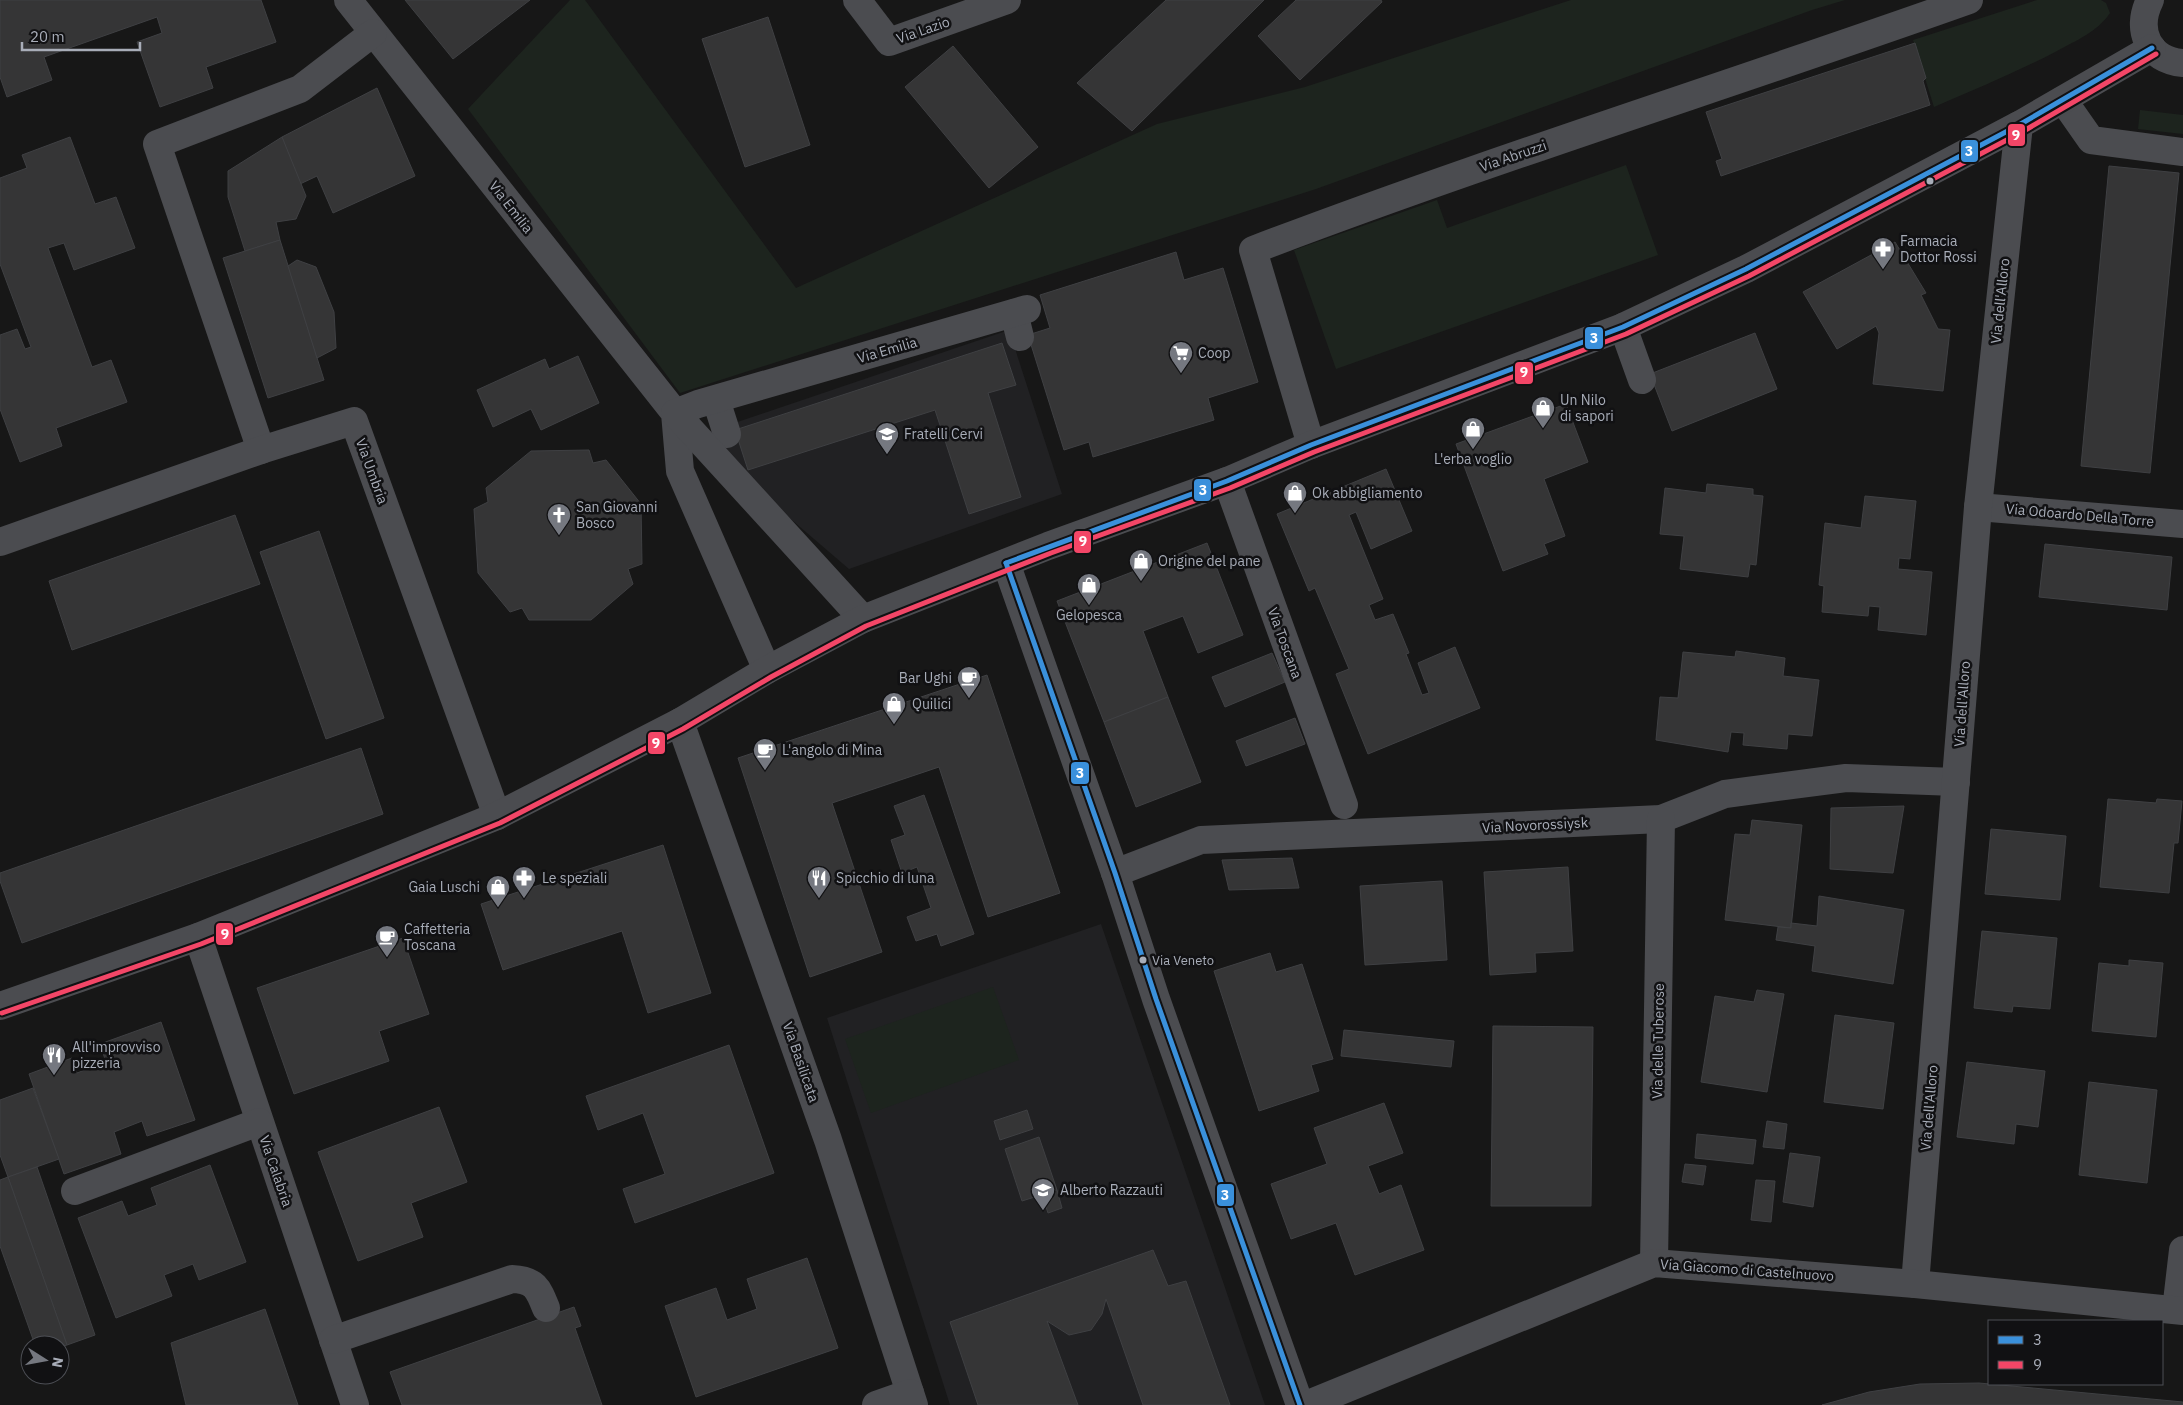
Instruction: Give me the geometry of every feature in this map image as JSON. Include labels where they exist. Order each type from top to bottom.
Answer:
[{"type":"street","name":"Via Emilia","points":[[348,0],[675,414],[863,619]]},
{"type":"street","name":"Via Lazio","points":[[857,0],[889,42],[1007,0]]},
{"type":"street","name":"Via Abruzzi","points":[[1311,445],[1253,250],[1331,220],[1676,99],[1968,0]]},
{"type":"street","points":[[2150,0],[2143,16],[2144,33],[2152,48],[2165,59],[2183,63]]},
{"type":"street","points":[[261,450],[158,144],[300,89],[373,33]]},
{"type":"street","points":[[0,1006],[198,937],[497,816],[680,722],[767,670],[863,619],[1006,563],[1226,481],[1311,445],[1623,328],[1746,269],[2019,125],[2152,48]]},
{"type":"street","points":[[2063,100],[2091,140],[2183,152]]},
{"type":"street","name":"Via dell'Alloro","points":[[1915,1284],[1978,506],[2019,125]]},
{"type":"street","name":"Via Emilia","points":[[675,414],[716,400],[1020,320]]},
{"type":"street","points":[[1623,328],[1642,380]]},
{"type":"street","points":[[716,400],[727,434]]},
{"type":"street","points":[[675,414],[680,471],[767,670]]},
{"type":"street","name":"Via Umbria","points":[[0,542],[261,450],[354,421],[497,816]]},
{"type":"street","name":"Via Toscana","points":[[1226,481],[1344,805]]},
{"type":"street","name":"Via Odoardo Della Torre","points":[[1978,506],[2183,524]]},
{"type":"street","points":[[1006,563],[1115,873],[1156,1000],[1300,1405]]},
{"type":"street","name":"Via Basilicata","points":[[680,722],[828,1140],[912,1399]]},
{"type":"street","name":"Via Novorossiysk","points":[[1115,873],[1201,840],[1661,819],[1724,794],[1846,778],[1956,782]]},
{"type":"street","name":"Via delle Tuberose","points":[[1654,1263],[1661,819]]},
{"type":"street","name":"Via Calabria","points":[[198,937],[355,1405]]},
{"type":"street","points":[[75,1191],[259,1122]]},
{"type":"street","points":[[2180,1311],[2183,1250]]},
{"type":"street","name":"Via Giacomo di Castelnuovo","points":[[1306,1405],[1654,1263],[1915,1284],[2180,1311]]},
{"type":"street","points":[[333,1340],[512,1279],[525,1280],[532,1283],[540,1293],[546,1308]]},
{"type":"street","points":[[876,1405],[912,1399]]},
{"type":"shaded area","points":[[570,0],[585,0],[796,288],[1157,124],[1305,87],[1571,0],[1845,0],[1812,10],[1316,189],[680,393],[468,109]]},
{"type":"shaded area","points":[[2037,0],[2101,0],[2106,3],[2110,13],[2093,30],[2072,43],[2012,73],[1934,107],[1913,40]]},
{"type":"shaded area","points":[[2140,110],[2183,115],[2183,134],[2138,129]]},
{"type":"shaded area","points":[[1626,165],[1658,255],[1336,369],[1294,250],[1437,200],[1447,228]]},
{"type":"shaded area","name":"Fratelli Cervi","points":[[1009,330],[1062,494],[849,569],[743,478],[705,433]]},
{"type":"shaded area","name":"Alberto Razzauti","points":[[1101,924],[1265,1405],[950,1405],[827,1018]]},
{"type":"shaded area","points":[[993,987],[1019,1060],[871,1113],[845,1039]]},
{"type":"building","points":[[0,0],[261,0],[276,42],[206,67],[213,88],[160,107],[137,42],[162,33],[157,17],[44,57],[52,80],[7,97],[0,77]]},
{"type":"building","points":[[405,0],[530,0],[453,59]]},
{"type":"building","points":[[1166,0],[1264,0],[1132,131],[1077,83]]},
{"type":"building","points":[[1296,0],[1381,0],[1382,2],[1300,80],[1258,36]]},
{"type":"building","points":[[768,17],[810,145],[745,167],[702,39]]},
{"type":"building","points":[[1915,43],[1926,78],[1923,81],[1930,105],[1721,176],[1716,161],[1722,159],[1706,112]]},
{"type":"building","points":[[953,46],[1038,147],[989,188],[905,87]]},
{"type":"building","points":[[377,88],[415,176],[333,213],[317,176],[300,184],[282,137]]},
{"type":"building","points":[[70,137],[95,204],[116,197],[135,248],[74,270],[64,243],[48,248],[92,367],[111,360],[127,402],[56,428],[62,446],[20,462],[0,409],[0,335],[17,329],[25,349],[31,347],[0,264],[0,178],[27,168],[22,155]]},
{"type":"building","points":[[282,137],[306,196],[296,219],[276,222],[280,240],[245,251],[228,197],[228,171]]},
{"type":"building","points":[[2109,166],[2179,173],[2150,473],[2081,466]]},
{"type":"building","points":[[280,240],[324,380],[268,398],[223,258]]},
{"type":"building","points":[[1895,242],[1926,293],[1921,295],[1938,329],[1950,330],[1943,391],[1873,384],[1879,333],[1876,326],[1837,349],[1803,292]]},
{"type":"building","points":[[1176,252],[1184,280],[1223,268],[1258,382],[1208,398],[1214,420],[1093,457],[1089,442],[1064,450],[1028,335],[1050,328],[1040,295]]},
{"type":"building","points":[[297,260],[316,267],[334,312],[336,348],[317,358],[288,266]]},
{"type":"building","points":[[1755,333],[1777,389],[1672,431],[1650,374]]},
{"type":"building","points":[[1002,343],[1016,385],[988,393],[1021,497],[969,514],[935,410],[748,470],[735,430]]},
{"type":"building","points":[[578,356],[599,403],[541,430],[531,409],[493,427],[477,390],[545,359],[549,369]]},
{"type":"building","points":[[1566,404],[1588,462],[1544,479],[1565,536],[1544,544],[1548,554],[1503,571],[1456,444]]},
{"type":"building","name":"San Giovanni Bosco","points":[[589,450],[593,463],[606,460],[641,504],[642,564],[628,569],[633,584],[591,620],[529,620],[522,608],[510,612],[478,573],[474,509],[488,502],[486,488],[531,451]]},
{"type":"building","points":[[1386,469],[1412,531],[1371,549],[1356,512],[1349,515],[1383,599],[1369,605],[1375,620],[1393,614],[1409,653],[1406,654],[1422,695],[1429,693],[1418,663],[1455,647],[1480,708],[1368,754],[1336,674],[1349,669],[1315,588],[1309,591],[1277,514]]},
{"type":"building","points":[[1707,484],[1753,489],[1753,495],[1763,496],[1756,565],[1750,564],[1748,577],[1680,569],[1684,536],[1660,534],[1665,488],[1706,493]]},
{"type":"building","points":[[1865,496],[1916,501],[1910,559],[1899,558],[1898,569],[1932,572],[1926,635],[1878,630],[1880,607],[1869,606],[1868,616],[1822,612],[1824,586],[1819,585],[1825,523],[1861,528]]},
{"type":"building","points":[[235,515],[260,584],[72,650],[49,581]]},
{"type":"building","points":[[319,531],[384,718],[326,739],[260,552]]},
{"type":"building","points":[[1207,543],[1243,635],[1198,653],[1183,616],[1143,631],[1168,697],[1104,722],[1057,601]]},
{"type":"building","points":[[2045,544],[2172,557],[2167,610],[2039,597]]},
{"type":"building","points":[[1736,651],[1785,658],[1783,676],[1819,680],[1812,736],[1788,734],[1787,749],[1743,745],[1744,733],[1731,732],[1728,752],[1656,740],[1660,697],[1678,698],[1683,652],[1735,657]]},
{"type":"building","points":[[1272,653],[1285,682],[1225,707],[1212,677]]},
{"type":"building","points":[[987,675],[1060,893],[988,917],[939,767],[832,803],[882,952],[810,977],[738,758]]},
{"type":"building","points":[[1168,697],[1201,782],[1136,807],[1104,722]]},
{"type":"building","points":[[1295,718],[1305,744],[1246,766],[1236,741]]},
{"type":"building","points":[[361,748],[383,814],[22,943],[0,881],[0,873]]},
{"type":"building","points":[[924,795],[974,934],[941,946],[937,934],[916,941],[907,917],[931,908],[917,867],[902,873],[891,840],[905,835],[894,806]]},
{"type":"building","points":[[2108,799],[2156,803],[2157,799],[2182,801],[2178,843],[2174,843],[2169,893],[2100,887]]},
{"type":"building","points":[[1904,806],[1893,873],[1830,869],[1831,808]]},
{"type":"building","points":[[1752,820],[1802,825],[1791,928],[1725,920],[1735,834],[1750,835]]},
{"type":"building","points":[[1991,829],[2066,836],[2060,900],[1985,894]]},
{"type":"building","points":[[663,845],[711,993],[648,1013],[622,931],[503,970],[481,904]]},
{"type":"building","points":[[1292,858],[1299,888],[1229,890],[1222,860]]},
{"type":"building","points":[[1568,867],[1573,951],[1535,953],[1536,972],[1490,975],[1484,872]]},
{"type":"building","points":[[1442,881],[1447,960],[1365,965],[1360,886]]},
{"type":"building","points":[[1819,896],[1904,910],[1893,984],[1812,971],[1815,946],[1776,940],[1778,927],[1791,928],[1791,923],[1817,926]]},
{"type":"building","points":[[1982,931],[2057,938],[2050,1009],[2013,1006],[2012,1012],[1974,1008]]},
{"type":"building","points":[[403,938],[429,1014],[379,1031],[389,1061],[294,1094],[257,988]]},
{"type":"building","points":[[1270,953],[1276,972],[1302,964],[1333,1059],[1311,1065],[1319,1091],[1259,1111],[1214,971]]},
{"type":"building","points":[[2129,960],[2163,963],[2156,1037],[2092,1031],[2099,963],[2129,966]]},
{"type":"building","points":[[1757,990],[1784,994],[1767,1092],[1701,1082],[1715,996],[1754,1002]]},
{"type":"building","points":[[1835,1015],[1894,1023],[1883,1109],[1824,1102]]},
{"type":"building","points":[[161,1022],[195,1120],[147,1136],[142,1121],[114,1132],[121,1154],[64,1174],[29,1074],[72,1058],[77,1073],[106,1062],[100,1044]]},
{"type":"building","points":[[1493,1026],[1593,1027],[1591,1206],[1491,1206]]},
{"type":"building","points":[[1344,1030],[1454,1041],[1451,1067],[1341,1056]]},
{"type":"building","points":[[729,1045],[774,1173],[635,1223],[623,1189],[665,1174],[643,1113],[598,1130],[586,1096]]},
{"type":"building","points":[[1967,1062],[2045,1071],[2038,1127],[2016,1124],[2014,1144],[1957,1137]]},
{"type":"building","points":[[2089,1082],[2157,1090],[2147,1183],[2079,1175]]},
{"type":"building","points":[[33,1088],[59,1159],[8,1177],[0,1155],[0,1100]]},
{"type":"building","points":[[1384,1103],[1403,1153],[1368,1166],[1379,1194],[1401,1185],[1424,1250],[1355,1275],[1336,1223],[1291,1239],[1271,1184],[1327,1164],[1314,1128]]},
{"type":"building","points":[[439,1107],[467,1182],[411,1203],[423,1237],[358,1261],[318,1152]]},
{"type":"building","points":[[1027,1110],[1033,1129],[1000,1140],[994,1121]]},
{"type":"building","points":[[1767,1121],[1787,1124],[1784,1149],[1763,1147]]},
{"type":"building","points":[[1697,1134],[1756,1140],[1753,1164],[1695,1158]]},
{"type":"building","points":[[1039,1137],[1057,1190],[1022,1201],[1005,1149]]},
{"type":"building","points":[[1790,1153],[1820,1157],[1813,1207],[1783,1202]]},
{"type":"building","points":[[1685,1164],[1706,1166],[1703,1185],[1682,1182]]},
{"type":"building","points":[[210,1165],[246,1262],[199,1280],[193,1264],[164,1275],[172,1296],[116,1318],[78,1218],[122,1201],[128,1216],[157,1205],[151,1188]]},
{"type":"building","points":[[37,1167],[95,1335],[70,1344],[70,1335],[63,1335],[8,1177]]},
{"type":"building","points":[[8,1177],[63,1335],[31,1335],[0,1246],[0,1180]]},
{"type":"building","points":[[1756,1180],[1775,1181],[1771,1222],[1751,1220]]},
{"type":"building","points":[[1057,1190],[1062,1208],[1048,1213],[1042,1195]]},
{"type":"building","points":[[1153,1250],[1168,1286],[1186,1281],[1230,1405],[1143,1405],[1106,1299],[1102,1314],[1091,1330],[1069,1335],[1047,1321],[1078,1405],[978,1405],[950,1322]]},
{"type":"building","points":[[807,1258],[838,1348],[696,1397],[665,1306],[716,1288],[727,1320],[757,1309],[747,1279]]},
{"type":"building","points":[[574,1307],[581,1326],[575,1328],[602,1405],[402,1405],[390,1372]]},
{"type":"building","points":[[265,1309],[298,1405],[186,1405],[171,1343]]},
{"type":"building","points":[[1979,1383],[2183,1402],[2183,1405],[1822,1405],[1869,1392],[1920,1384]]},
{"type":"transit line","name":"3","points":[[1006,563],[1227,481],[1311,445],[1623,327],[1746,269],[2019,125],[2152,48]]},
{"type":"transit line","name":"9","points":[[2,1013],[201,944],[500,823],[683,729],[771,677],[866,626],[1051,553],[1230,488],[1314,452],[1626,334],[1749,276],[2022,132],[2156,54]]},
{"type":"transit line","name":"3","points":[[1006,563],[1115,873],[1156,999],[1300,1405]]},
{"type":"place","name":"Farmacia Dottor Rossi","points":[[1883,270]]},
{"type":"place","name":"Coop","points":[[1181,374]]},
{"type":"place","name":"Un Nilo di sapori","points":[[1543,429]]},
{"type":"place","name":"L'erba voglio","points":[[1473,450]]},
{"type":"place","name":"Fratelli Cervi","points":[[887,455]]},
{"type":"place","name":"Ok abbigliamento","points":[[1295,514]]},
{"type":"place","name":"San Giovanni Bosco","points":[[559,536]]},
{"type":"place","name":"Origine del pane","points":[[1141,582]]},
{"type":"place","name":"Gelopesca","points":[[1089,606]]},
{"type":"place","name":"Bar Ughi","points":[[969,699]]},
{"type":"place","name":"Quilici","points":[[894,725]]},
{"type":"place","name":"L'angolo di Mina","points":[[765,771]]},
{"type":"place","name":"Le speziali","points":[[524,899]]},
{"type":"place","name":"Spicchio di luna","points":[[819,899]]},
{"type":"place","name":"Gaia Luschi","points":[[498,908]]},
{"type":"place","name":"Caffetteria Toscana","points":[[387,958]]},
{"type":"place","name":"Via Veneto","points":[[1143,960]]},
{"type":"place","name":"All'improvviso pizzeria","points":[[54,1076]]},
{"type":"place","name":"Alberto Razzauti","points":[[1043,1211]]}]
